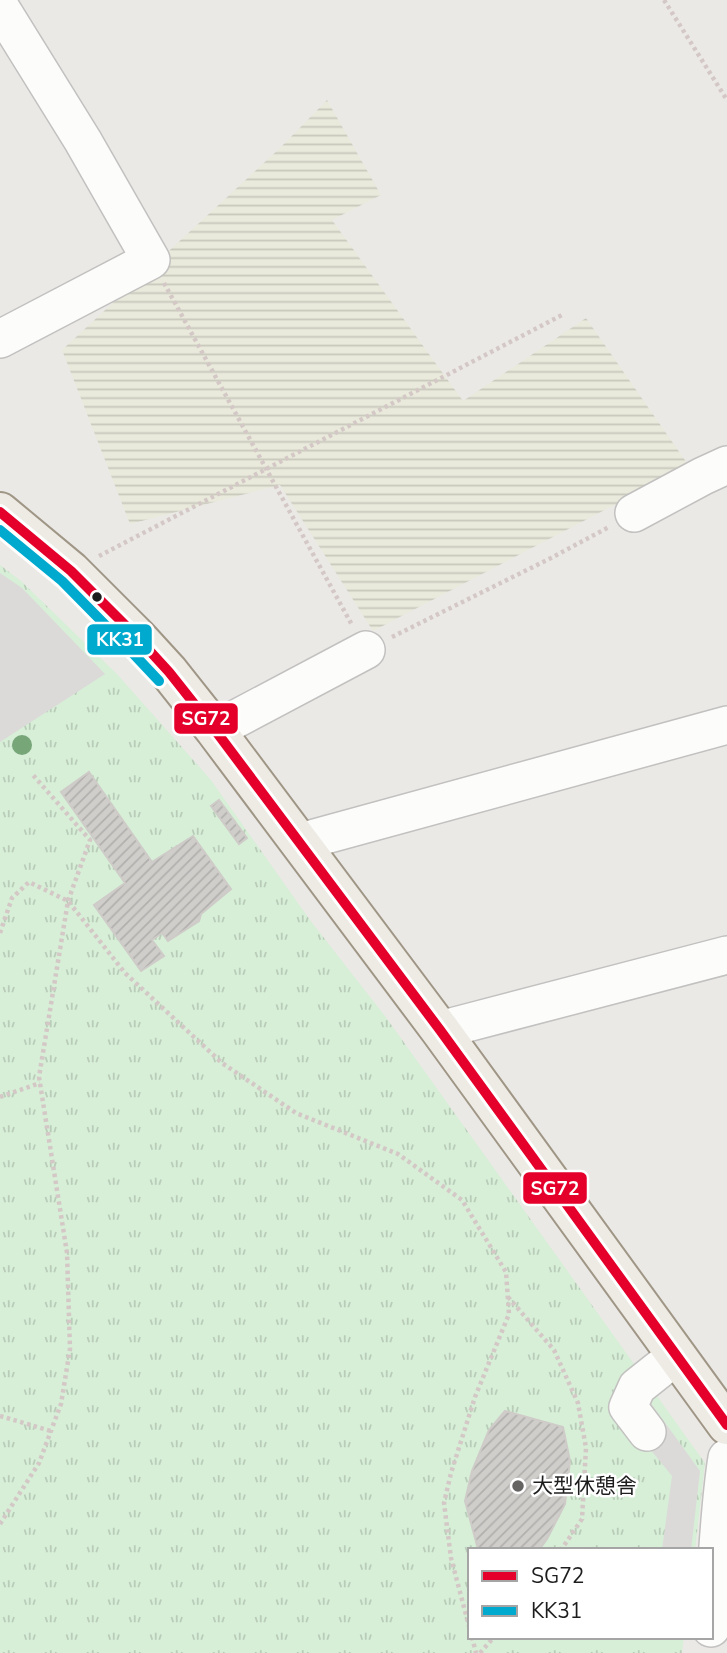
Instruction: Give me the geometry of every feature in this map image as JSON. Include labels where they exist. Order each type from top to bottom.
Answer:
[{"type":"main road","points":[[0,512],[71,571],[106,605],[161,663],[215,730],[440,1030],[727,1425]]},
{"type":"street","points":[[0,7],[83,141],[151,260],[0,339]]},
{"type":"street","points":[[634,513],[727,465]]},
{"type":"street","points":[[215,730],[366,650]]},
{"type":"street","points":[[300,842],[727,725]]},
{"type":"street","points":[[440,1030],[727,955]]},
{"type":"street","points":[[647,1433],[628,1407],[637,1387],[676,1356]]},
{"type":"street","points":[[713,1605],[727,1458]]},
{"type":"path","points":[[664,0],[727,100]]},
{"type":"path","points":[[151,260],[366,650],[551,558],[634,513]]},
{"type":"path","points":[[71,571],[564,314]]},
{"type":"path","points":[[0,1524],[39,1463],[61,1404],[69,1349],[67,1253],[39,1077],[68,901],[90,840],[33,775]]},
{"type":"path","points":[[0,933],[0,926],[12,898],[29,882],[68,901],[125,973],[222,1063],[296,1112],[398,1154],[461,1200],[506,1272],[509,1314],[475,1398],[444,1503],[451,1558],[468,1622]]},
{"type":"path","points":[[0,1097],[40,1083]]},
{"type":"path","points":[[508,1297],[554,1350],[578,1403],[586,1448],[582,1519],[562,1548]]},
{"type":"path","points":[[0,1416],[51,1431]]},
{"type":"path","points":[[478,1653],[492,1639]]},
{"type":"shaded area","points":[[327,100],[381,195],[332,220],[463,401],[586,318],[689,466],[373,631],[280,485],[130,524],[62,350],[281,147]]},
{"type":"shaded area","points":[[0,573],[22,588],[105,674],[0,742]]},
{"type":"shaded area","points":[[650,1402],[700,1471],[691,1548],[662,1548],[672,1476],[642,1439],[639,1415]]},
{"type":"green space","points":[[0,565],[21,581],[117,674],[211,780],[310,920],[385,1016],[705,1463],[695,1548],[468,1548],[468,1639],[684,1639],[682,1653],[0,1653]]},
{"type":"building","points":[[89,772],[152,862],[193,836],[231,889],[201,914],[199,921],[168,941],[162,933],[152,940],[164,956],[141,971],[94,905],[125,883],[61,792]]},
{"type":"building","points":[[219,800],[247,838],[239,844],[211,806]]},
{"type":"building","name":"大型休憩舎","points":[[505,1411],[563,1427],[570,1461],[565,1504],[540,1548],[478,1548],[465,1501],[472,1471],[489,1430]]},
{"type":"transit line","name":"SG72","points":[[0,512],[71,571],[169,672],[440,1030],[727,1425]]},
{"type":"transit line","name":"KK31","points":[[0,530],[62,581],[159,681]]},
{"type":"place","name":"大型休憩舎","points":[[518,1486]]}]
